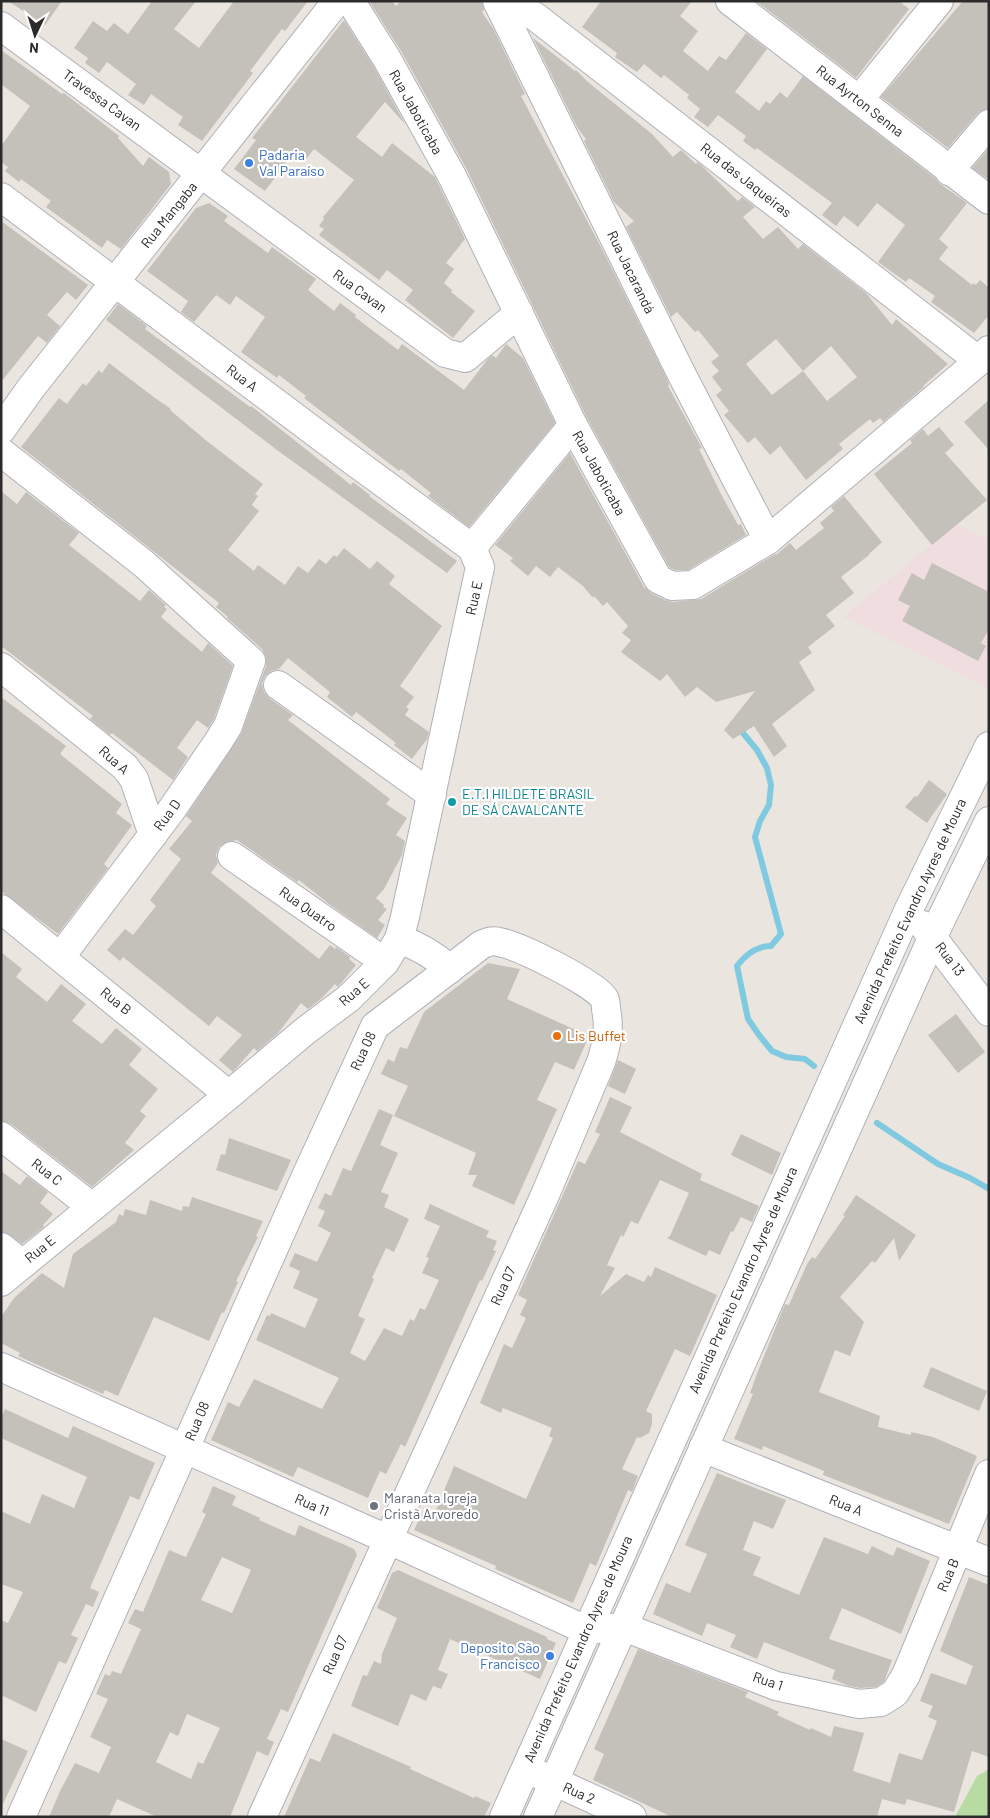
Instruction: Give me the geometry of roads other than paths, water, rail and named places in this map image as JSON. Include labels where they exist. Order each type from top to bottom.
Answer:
[{"type":"street","name":"Rua Mangaba","points":[[1,430],[31,388],[337,1]]},
{"type":"street","name":"Rua Jaboticaba","points":[[346,1],[353,5],[387,59],[452,176],[503,285],[519,313],[573,425],[658,579],[672,586],[693,585],[768,540],[984,356]]},
{"type":"street","name":"Rua Jacarandá","points":[[497,1],[682,375],[768,540]]},
{"type":"street","name":"Rua das Jaqueiras","points":[[511,1],[537,18],[984,356]]},
{"type":"street","name":"Rua Ayrton Senna","points":[[737,3],[949,171],[989,200]]},
{"type":"street","points":[[859,100],[928,5]]},
{"type":"street","name":"Travessa Cavan","points":[[1,26],[202,174]]},
{"type":"street","points":[[949,171],[989,124]]},
{"type":"street","name":"Rua Cavan","points":[[202,174],[445,353],[465,358],[519,313]]},
{"type":"street","name":"Rua A","points":[[1,196],[475,555]]},
{"type":"street","points":[[475,555],[573,425]]},
{"type":"street","name":"Rua D","points":[[1,452],[144,564],[251,660],[228,726],[153,834],[61,956]]},
{"type":"street","name":"Rua E","points":[[1,1282],[12,1255],[92,1207],[304,1031],[349,998],[385,962],[399,939],[432,795],[479,572],[475,555]]},
{"type":"street","name":"Rua A","points":[[1,667],[125,768],[134,779],[153,834]]},
{"type":"street","points":[[278,685],[432,795]]},
{"type":"street","name":"Avenida Prefeito Evandro Ayres de Moura","points":[[504,1817],[909,909],[989,746]]},
{"type":"street","points":[[538,1817],[933,936],[989,821]]},
{"type":"street","name":"Rua Quatro","points":[[232,856],[385,962]]},
{"type":"street","name":"Rua B","points":[[1,909],[61,956],[229,1095]]},
{"type":"street","name":"Rua 13","points":[[909,909],[933,936],[989,1012]]},
{"type":"street","points":[[399,939],[418,946],[436,956],[450,969]]},
{"type":"street","name":"Rua 07","points":[[262,1817],[545,1195],[601,1062],[608,1040],[608,1020],[604,999],[583,981],[514,946],[498,941],[481,945],[375,1026]]},
{"type":"street","points":[[888,957],[917,972]]},
{"type":"street","points":[[349,998],[375,1026]]},
{"type":"street","name":"Rua 08","points":[[21,1817],[306,1176],[375,1026]]},
{"type":"street","name":"Rua C","points":[[1,1136],[92,1207]]},
{"type":"street","name":"Rua 11","points":[[1,1367],[586,1630],[624,1627]]},
{"type":"street","name":"Rua A","points":[[702,1448],[989,1562]]},
{"type":"street","name":"Rua B","points":[[906,1675],[989,1474]]},
{"type":"street","name":"Rua 1","points":[[624,1627],[776,1686],[859,1704],[881,1702],[896,1694],[906,1675]]},
{"type":"street","name":"Rua 2","points":[[525,1768],[632,1817]]},
{"type":"waterway","points":[[738,727],[757,750],[767,768],[771,785],[769,805],[760,821],[755,837],[781,934],[771,946],[761,947],[752,952],[737,966],[748,1019],[772,1051],[786,1057],[805,1059],[814,1066]]},
{"type":"waterway","points":[[877,1123],[938,1164],[970,1178],[989,1189]]},
{"type":"place","name":"Padaria Val Paraíso","points":[[249,163]]},
{"type":"place","name":"E.T.I HILDETE BRASIL DE SÁ CAVALCANTE","points":[[452,802]]},
{"type":"place","name":"Lis Buffet","points":[[557,1036]]},
{"type":"place","name":"Maranata Igreja Cristã Arvoredo","points":[[374,1506]]},
{"type":"place","name":"Deposito São Francisco","points":[[550,1656]]}]
